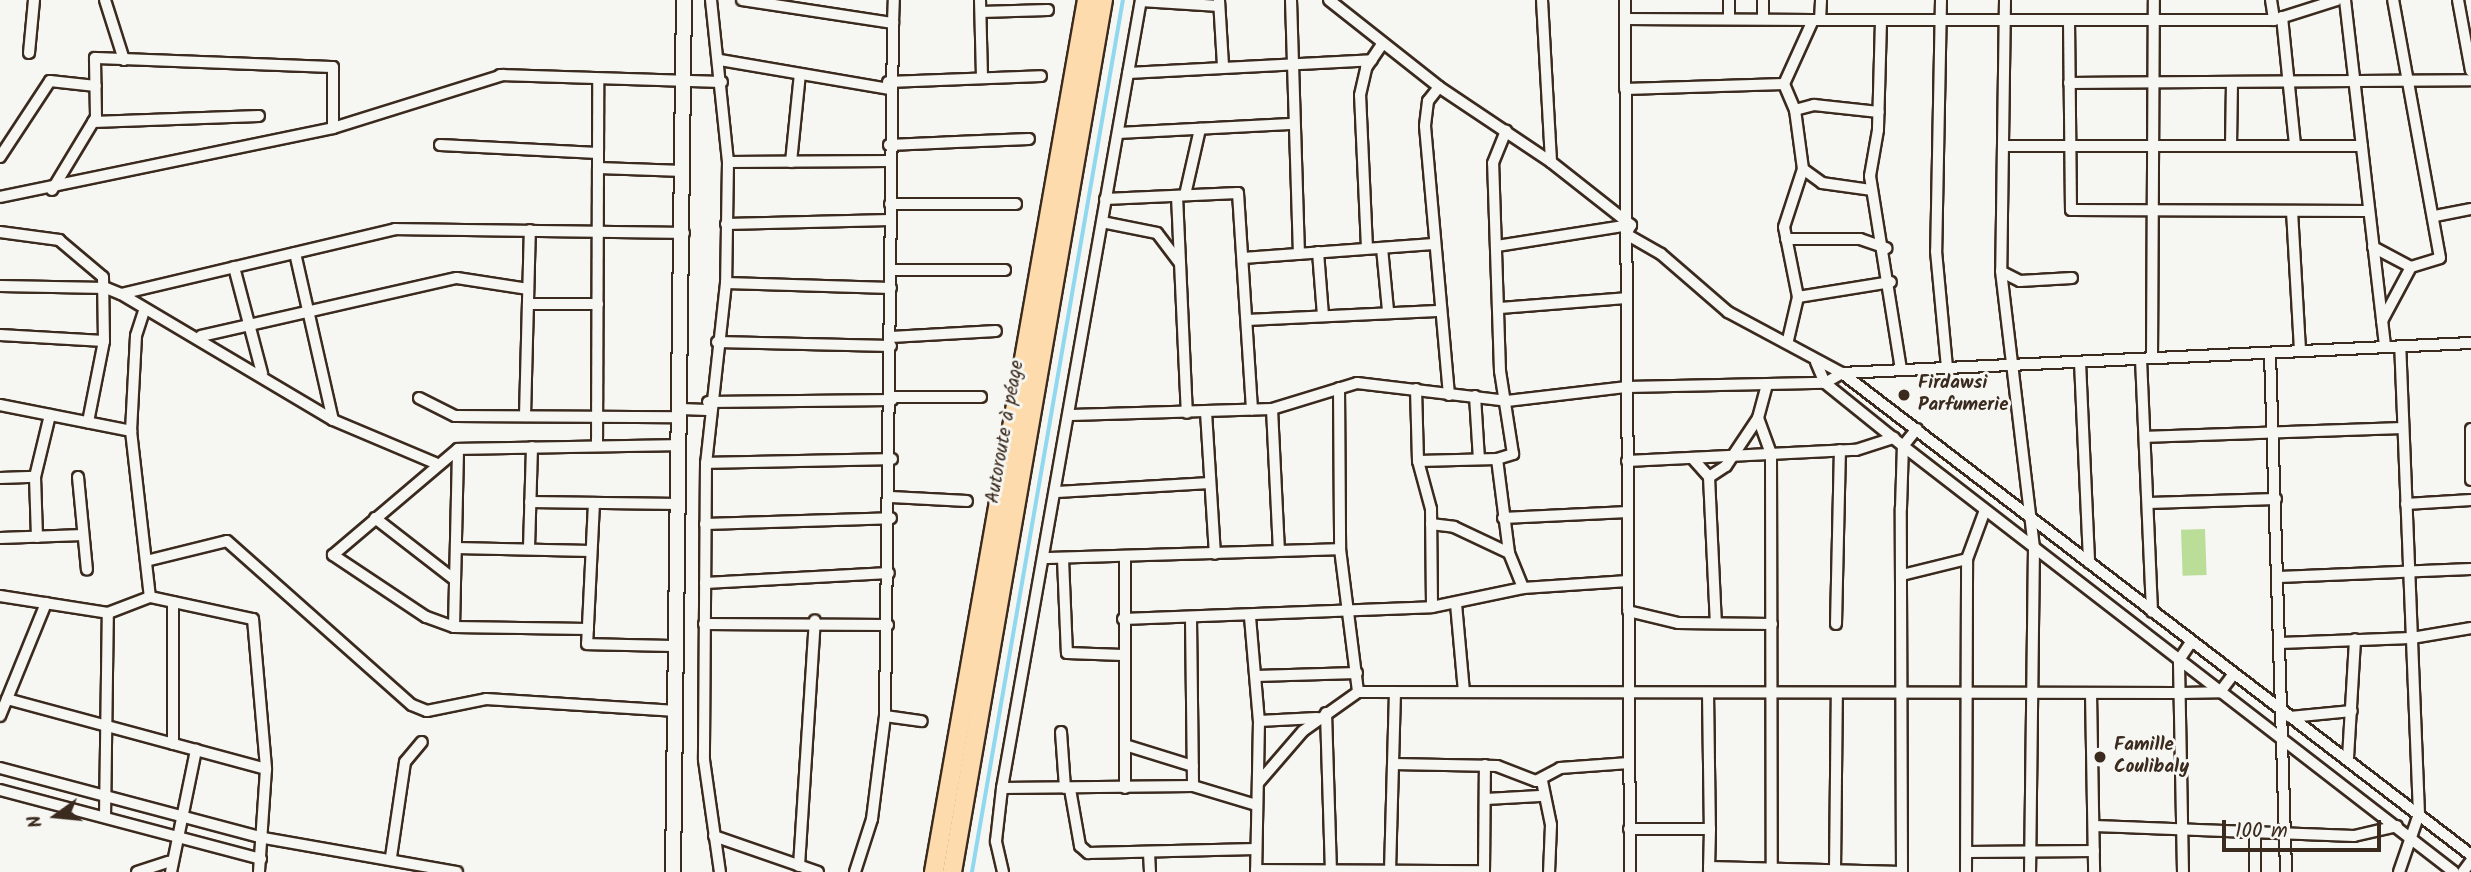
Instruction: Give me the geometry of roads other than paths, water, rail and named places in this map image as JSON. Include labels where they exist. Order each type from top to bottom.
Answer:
[{"type":"highway","points":[[934,872],[1087,0]]},
{"type":"highway","name":"Autoroute à péage","points":[[952,872],[1103,0]]},
{"type":"street","points":[[29,53],[34,0]]},
{"type":"street","points":[[105,0],[124,60]]},
{"type":"street","points":[[673,872],[684,233],[684,0]]},
{"type":"street","points":[[711,0],[720,60],[728,162],[726,283],[707,406],[705,524],[704,760],[720,872]]},
{"type":"street","points":[[742,0],[892,23]]},
{"type":"street","points":[[855,872],[872,818],[885,716],[892,458],[888,85],[894,0]]},
{"type":"street","points":[[980,0],[982,78]]},
{"type":"street","points":[[1003,872],[996,841],[1002,788],[1071,415],[1105,199],[1141,0],[1219,3],[1223,66]]},
{"type":"street","points":[[1291,0],[1293,64],[1290,124],[1299,254]]},
{"type":"street","points":[[1329,0],[1439,87],[1551,162],[1728,312],[1788,341],[1816,362],[1842,373],[2233,675],[2348,758],[2471,855]]},
{"type":"street","points":[[1542,0],[1551,162]]},
{"type":"street","points":[[1625,0],[1630,872]]},
{"type":"street","points":[[1729,0],[1729,18]]},
{"type":"street","points":[[1763,0],[1763,18]]},
{"type":"street","points":[[1784,84],[1817,20],[1821,0]]},
{"type":"street","points":[[1941,0],[1936,251],[1947,368]]},
{"type":"street","points":[[2005,0],[2001,271],[2009,365],[2027,514],[2034,547],[2030,872]]},
{"type":"street","points":[[2152,612],[2145,437],[2153,211],[2154,0]]},
{"type":"street","points":[[2271,0],[2278,18],[2295,145]]},
{"type":"street","points":[[2345,0],[2385,347]]},
{"type":"street","points":[[2382,321],[2411,267],[2440,258],[2435,216],[2393,0]]},
{"type":"street","points":[[2458,0],[2471,71]]},
{"type":"street","points":[[1625,19],[2005,21],[2278,18],[2333,1]]},
{"type":"street","points":[[981,12],[1048,10]]},
{"type":"street","points":[[2069,20],[2070,210],[2369,211]]},
{"type":"street","points":[[1881,21],[1879,111],[1871,190],[1886,248],[1901,370]]},
{"type":"street","points":[[1367,248],[1360,95],[1372,60],[1383,43]]},
{"type":"street","points":[[52,190],[93,122],[96,58],[333,67],[333,128]]},
{"type":"street","points":[[720,60],[888,85],[1041,76]]},
{"type":"street","points":[[1128,73],[1372,60]]},
{"type":"street","points":[[791,162],[800,74]]},
{"type":"street","points":[[0,197],[52,190],[333,128],[501,75],[684,85],[722,82]]},
{"type":"street","points":[[597,446],[598,80]]},
{"type":"street","points":[[2069,83],[2471,80]]},
{"type":"street","points":[[0,157],[50,81],[96,86]]},
{"type":"street","points":[[2231,146],[2232,82]]},
{"type":"street","points":[[1625,89],[1784,84]]},
{"type":"street","points":[[1784,84],[1796,110],[1803,169],[1786,239],[1798,297],[1788,341]]},
{"type":"street","points":[[1439,87],[1424,112],[1437,310],[1449,394]]},
{"type":"street","points":[[1796,110],[1814,105],[1879,111]]},
{"type":"street","points":[[93,122],[259,116]]},
{"type":"street","points":[[1118,133],[1290,124]]},
{"type":"street","points":[[1186,413],[1180,264],[1181,195],[1200,129]]},
{"type":"street","points":[[1418,461],[1497,459],[1513,454],[1507,401],[1500,371],[1500,307],[1493,163],[1506,130]]},
{"type":"street","points":[[889,145],[1029,138]]},
{"type":"street","points":[[440,145],[598,153]]},
{"type":"street","points":[[2003,146],[2362,146]]},
{"type":"street","points":[[728,162],[889,161]]},
{"type":"street","points":[[598,168],[684,171]]},
{"type":"street","points":[[1803,169],[1822,183],[1871,190]]},
{"type":"street","points":[[1105,199],[1238,193],[1252,410]]},
{"type":"street","points":[[890,204],[1016,204]]},
{"type":"street","points":[[2435,216],[2471,209]]},
{"type":"street","points":[[2292,211],[2300,351]]},
{"type":"street","points":[[726,224],[890,220]]},
{"type":"street","points":[[1102,222],[1157,233],[1180,264]]},
{"type":"street","points":[[1497,246],[1627,227]]},
{"type":"street","points":[[121,294],[395,229],[684,233]]},
{"type":"street","points":[[526,416],[530,230]]},
{"type":"street","points":[[0,232],[58,240],[91,264],[106,288],[104,341],[88,422]]},
{"type":"street","points":[[1786,239],[1860,239],[1886,248]]},
{"type":"street","points":[[1243,258],[1433,244]]},
{"type":"street","points":[[2374,247],[2411,267]]},
{"type":"street","points":[[1382,248],[1388,310]]},
{"type":"street","points":[[1318,252],[1323,315]]},
{"type":"street","points":[[295,253],[333,420]]},
{"type":"street","points":[[234,267],[262,373]]},
{"type":"street","points":[[890,270],[1005,270]]},
{"type":"street","points":[[2001,271],[2020,281],[2072,278]]},
{"type":"street","points":[[201,336],[457,278],[528,289]]},
{"type":"street","points":[[1798,297],[1891,282]]},
{"type":"street","points":[[726,283],[891,288]]},
{"type":"street","points":[[0,286],[106,288],[121,294],[144,311],[201,336],[333,420],[435,463]]},
{"type":"street","points":[[1500,307],[1626,298]]},
{"type":"street","points":[[528,304],[598,304]]},
{"type":"street","points":[[1247,320],[1388,310],[1437,310]]},
{"type":"street","points":[[144,311],[136,336],[131,431],[150,597]]},
{"type":"street","points":[[717,342],[891,342],[996,331]]},
{"type":"street","points":[[0,335],[104,341]]},
{"type":"street","points":[[1071,415],[1272,409],[1339,388],[1380,383],[1507,401],[1627,387],[1825,383],[1842,373],[2471,343]]},
{"type":"street","points":[[2399,872],[2409,835],[2420,814],[2400,347]]},
{"type":"street","points":[[2270,353],[2280,643],[2286,715],[2281,741],[2286,872]]},
{"type":"street","points":[[1816,362],[1825,383],[1903,446],[2281,741],[2409,835],[2454,872]]},
{"type":"street","points":[[2080,362],[2089,563]]},
{"type":"street","points":[[1709,477],[1734,456],[1758,418],[1767,384]]},
{"type":"street","points":[[1339,388],[1340,549],[1352,610],[1358,692]]},
{"type":"street","points":[[1416,389],[1418,461],[1431,524],[1433,607]]},
{"type":"street","points":[[1475,396],[1479,459]]},
{"type":"street","points":[[419,398],[456,416],[597,417],[680,413],[707,406],[981,397]]},
{"type":"street","points":[[0,405],[131,431]]},
{"type":"street","points":[[1272,409],[1279,551]]},
{"type":"street","points":[[1206,412],[1215,554]]},
{"type":"street","points":[[37,537],[35,477],[50,415]]},
{"type":"street","points":[[1758,418],[1771,453],[1772,871]]},
{"type":"street","points":[[2145,437],[2274,430],[2403,428]]},
{"type":"street","points":[[1708,692],[1709,870],[1902,872],[1903,446],[1917,429]]},
{"type":"street","points":[[2471,429],[2471,480]]},
{"type":"street","points":[[1627,461],[1840,450],[1894,438]]},
{"type":"street","points":[[588,629],[454,627],[426,618],[334,555],[435,463],[458,449],[680,445]]},
{"type":"street","points":[[528,548],[532,447]]},
{"type":"street","points":[[454,627],[458,449]]},
{"type":"street","points":[[1836,624],[1840,450]]},
{"type":"street","points":[[706,463],[892,458]]},
{"type":"street","points":[[1497,459],[1509,553],[1523,588]]},
{"type":"street","points":[[1693,459],[1709,477],[1716,623]]},
{"type":"street","points":[[0,478],[35,477]]},
{"type":"street","points":[[78,477],[87,570]]},
{"type":"street","points":[[1057,492],[1210,483]]},
{"type":"street","points":[[891,497],[967,501]]},
{"type":"street","points":[[2148,503],[2276,499]]},
{"type":"street","points":[[2406,504],[2471,500]]},
{"type":"street","points":[[530,502],[679,504]]},
{"type":"street","points":[[594,503],[587,644],[678,646]]},
{"type":"street","points":[[1966,872],[1967,559],[1985,510]]},
{"type":"street","points":[[1503,519],[1628,512]]},
{"type":"street","points":[[375,518],[455,580]]},
{"type":"street","points":[[705,524],[891,518]]},
{"type":"street","points":[[1431,524],[1454,527],[1509,553]]},
{"type":"street","points":[[0,538],[83,535]]},
{"type":"street","points":[[146,561],[227,541],[419,708],[486,699],[677,711]]},
{"type":"street","points":[[456,548],[591,551]]},
{"type":"street","points":[[1045,558],[1125,560],[1340,549]]},
{"type":"street","points":[[1063,559],[1066,653],[1123,655]]},
{"type":"street","points":[[1902,575],[1967,559]]},
{"type":"street","points":[[1125,560],[1122,620],[1125,788]]},
{"type":"street","points":[[2278,577],[2471,569]]},
{"type":"street","points":[[705,583],[890,573]]},
{"type":"street","points":[[1122,620],[1250,617],[1433,607],[1523,588],[1628,580]]},
{"type":"street","points":[[0,596],[108,612],[150,597],[253,619],[266,769],[264,838],[259,872]]},
{"type":"street","points":[[173,602],[173,744]]},
{"type":"street","points":[[0,716],[47,603]]},
{"type":"street","points":[[1457,604],[1464,692]]},
{"type":"street","points":[[1628,611],[1678,623],[1772,624]]},
{"type":"street","points":[[105,817],[110,797],[108,612]]},
{"type":"street","points":[[1250,617],[1259,721],[1256,871],[1484,872],[1485,765]]},
{"type":"street","points":[[1191,619],[1193,786]]},
{"type":"street","points":[[704,624],[815,621],[888,625]]},
{"type":"street","points":[[799,866],[815,621]]},
{"type":"street","points":[[2280,643],[2412,638],[2471,628]]},
{"type":"street","points":[[2348,758],[2355,639]]},
{"type":"street","points":[[2183,872],[2179,660],[2191,642]]},
{"type":"street","points":[[1256,676],[1357,673]]},
{"type":"street","points":[[2220,692],[2233,675]]},
{"type":"street","points":[[1259,782],[1322,715],[1358,692],[2220,692]]},
{"type":"street","points":[[1390,870],[1395,692]]},
{"type":"street","points":[[1835,870],[1837,693]]},
{"type":"street","points":[[2091,693],[2094,872]]},
{"type":"street","points":[[7,699],[266,769]]},
{"type":"street","points":[[2286,715],[2352,711]]},
{"type":"street","points":[[1259,721],[1322,715]]},
{"type":"street","points":[[1322,715],[1331,870]]},
{"type":"street","points":[[885,716],[922,721]]},
{"type":"street","points":[[1061,732],[1068,789],[1083,851],[1149,853],[1256,849]]},
{"type":"street","points":[[391,857],[405,762],[422,742]]},
{"type":"street","points":[[1125,745],[1193,766]]},
{"type":"street","points":[[137,872],[169,867],[196,750]]},
{"type":"street","points":[[1549,872],[1551,825],[1540,796],[1542,781],[1560,768],[1629,763]]},
{"type":"street","points":[[1393,764],[1485,765],[1542,781]]},
{"type":"street","points":[[0,768],[264,838],[391,857],[457,872]]},
{"type":"street","points":[[1002,788],[1193,786],[1256,805]]},
{"type":"street","points":[[0,790],[261,859]]},
{"type":"street","points":[[1486,799],[1540,796]]},
{"type":"street","points":[[2094,826],[2362,836],[2397,826]]},
{"type":"street","points":[[1629,829],[1710,829]]},
{"type":"street","points":[[2255,832],[2255,872]]},
{"type":"street","points":[[713,836],[818,872]]},
{"type":"street","points":[[1966,852],[2030,855],[2094,851]]},
{"type":"street","points":[[1149,853],[1150,872]]},
{"type":"street","points":[[2463,872],[2471,861]]},
{"type":"waterway","points":[[972,872],[1123,0]]},
{"type":"place","name":"Firdawsi Parfumerie","points":[[1904,395]]},
{"type":"place","name":"Famille Coulibaly","points":[[2100,757]]}]
